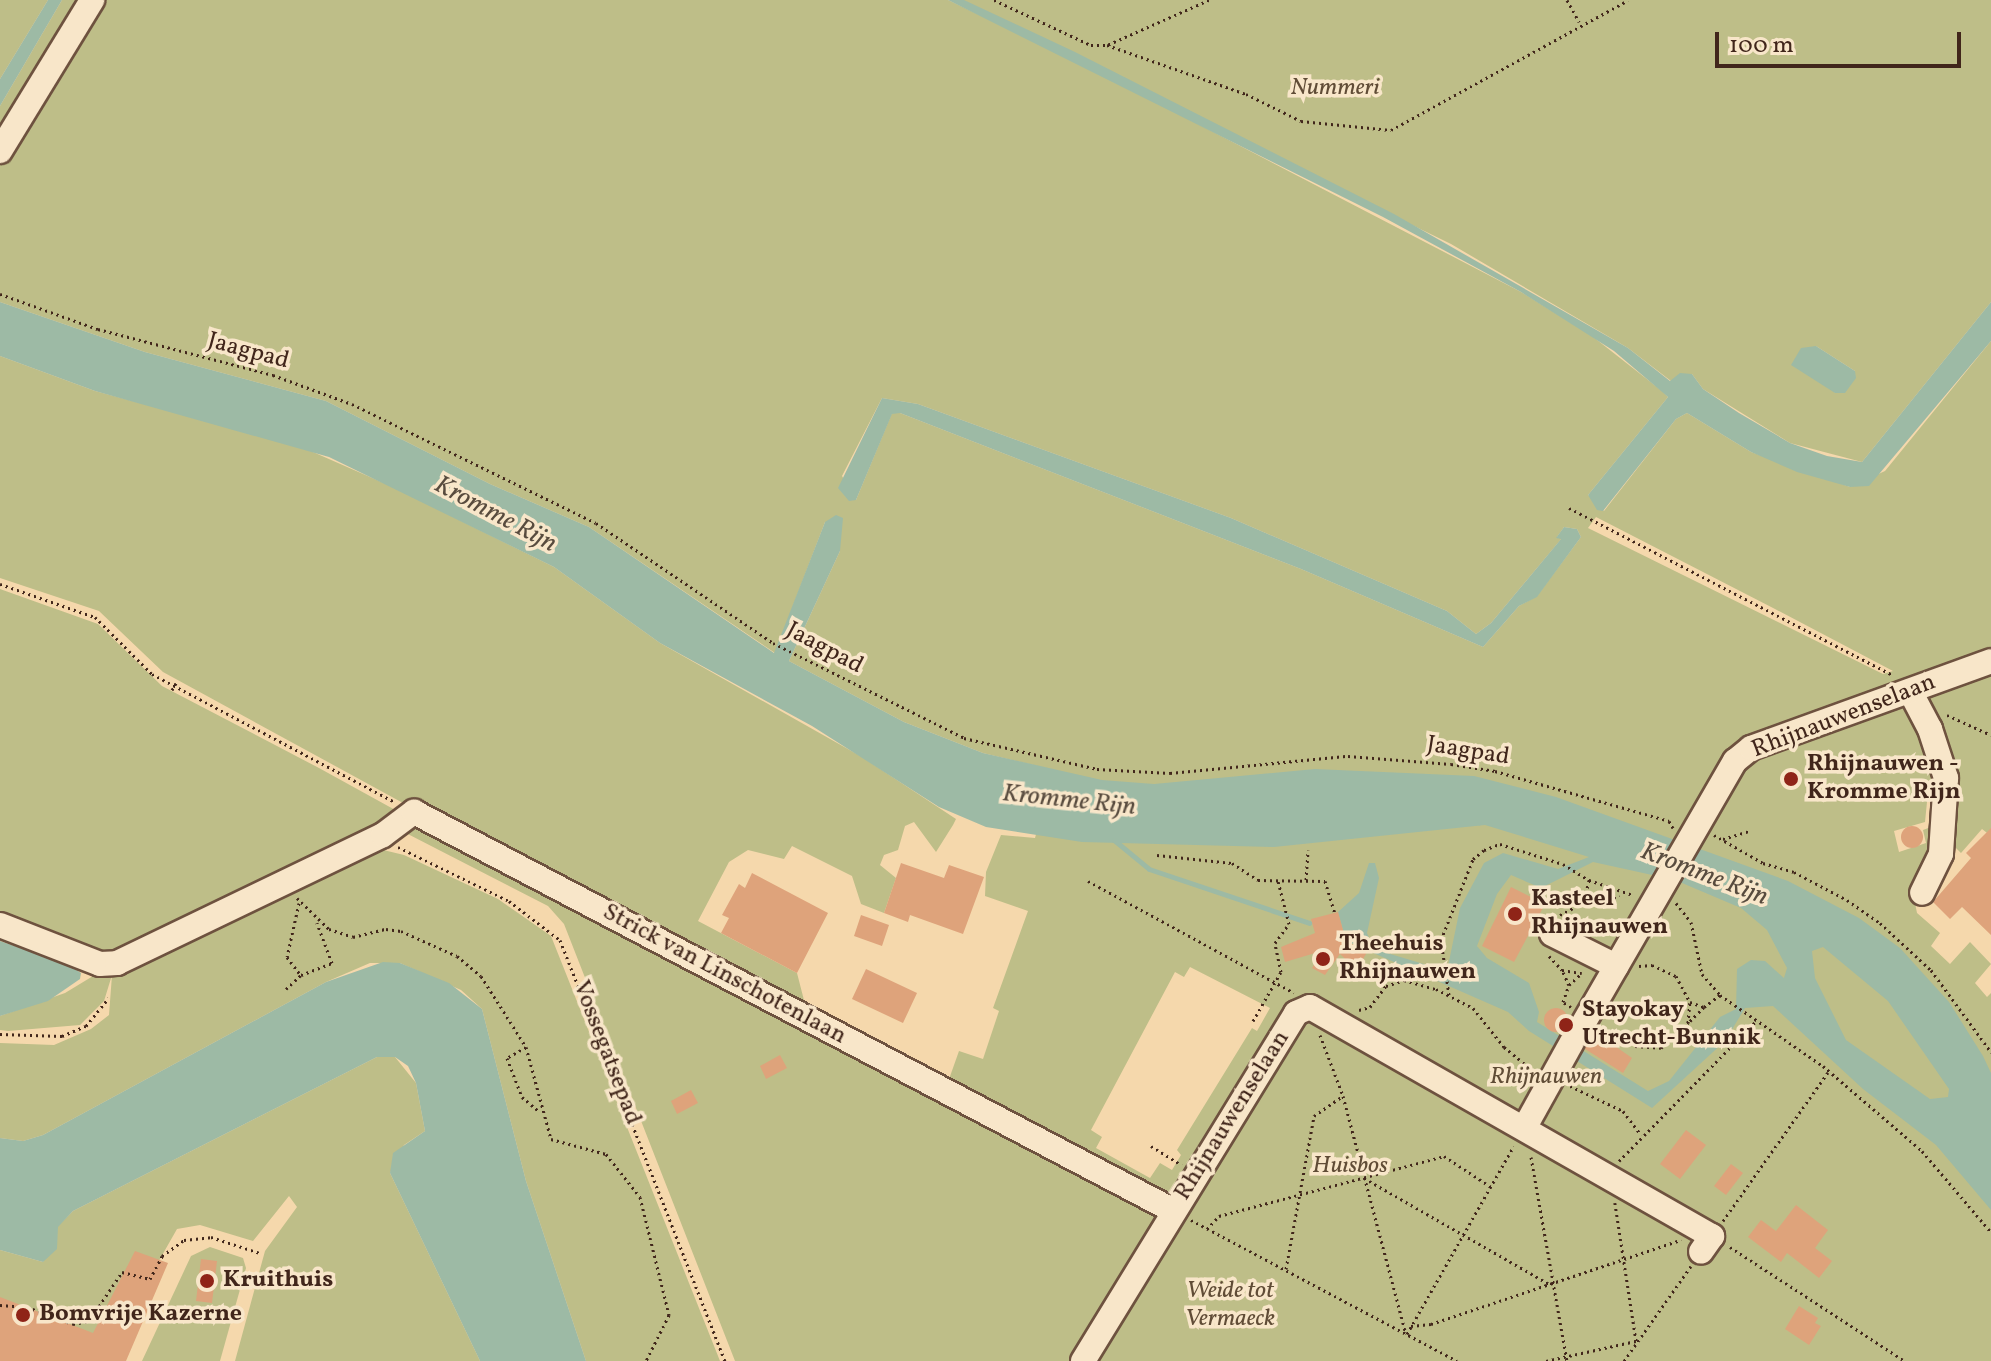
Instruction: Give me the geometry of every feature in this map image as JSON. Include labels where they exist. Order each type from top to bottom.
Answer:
[{"type":"street","points":[[0,151],[92,0]]},
{"type":"street","name":"Rhijnauwenselaan","points":[[1660,890],[1690,829],[1735,761],[1751,748],[1901,682],[1991,661]]},
{"type":"street","points":[[1901,682],[1923,713],[1942,763],[1946,797],[1941,854],[1922,893]]},
{"type":"street","points":[[0,925],[100,964],[117,963],[383,835],[414,812]]},
{"type":"street","name":"Strick van Linschotenlaan","points":[[414,812],[1174,1211]]},
{"type":"street","points":[[1526,1125],[1660,890]]},
{"type":"street","points":[[1558,940],[1616,967]]},
{"type":"street","name":"Rhijnauwenselaan","points":[[1083,1361],[1296,1013],[1310,1007],[1336,1017],[1526,1125],[1702,1237]]},
{"type":"path","points":[[994,0],[1091,45],[1107,45],[1246,94],[1301,121],[1391,130],[1579,22],[1628,0]]},
{"type":"path","points":[[1107,45],[1209,0]]},
{"type":"path","points":[[1567,0],[1579,22]]},
{"type":"path","name":"Jaagpad","points":[[0,294],[98,329],[273,375],[352,404],[596,523],[773,643],[953,733],[1042,759],[1097,769],[1170,773],[1348,756],[1451,764],[1495,771],[1669,821],[1671,827],[1723,839],[1763,863],[1794,872],[1847,900],[1880,923],[1931,970],[1991,1052]]},
{"type":"path","points":[[1569,508],[1901,682]]},
{"type":"path","points":[[0,584],[95,617],[152,674],[414,812]]},
{"type":"path","points":[[1923,713],[1950,716],[1991,735]]},
{"type":"path","points":[[1723,839],[1749,831]]},
{"type":"path","name":"Vossegatsepad","points":[[383,835],[391,845],[509,901],[560,940],[725,1361]]},
{"type":"path","points":[[1449,995],[1443,964],[1448,915],[1473,859],[1500,844],[1563,864],[1623,896]]},
{"type":"path","points":[[1306,880],[1308,850]]},
{"type":"path","points":[[1157,855],[1232,863],[1258,880],[1325,881],[1335,913]]},
{"type":"path","points":[[297,875],[299,903],[287,957],[301,975]]},
{"type":"path","points":[[1589,880],[1584,902],[1558,940],[1561,969],[1569,985],[1563,1002],[1571,1045],[1606,1100],[1623,1111],[1642,1135]]},
{"type":"path","points":[[1088,881],[1275,983],[1310,1007],[1343,1096],[1406,1334]]},
{"type":"path","points":[[1253,1021],[1281,972],[1275,943],[1289,924],[1278,881]]},
{"type":"path","points":[[1584,902],[1660,890],[1685,909],[1702,974],[1720,995],[1828,1072],[1939,1168],[1991,1232]]},
{"type":"path","points":[[286,989],[301,975],[332,963],[317,922],[299,903]]},
{"type":"path","points":[[317,922],[353,937],[386,929],[401,931],[465,961],[515,1022],[526,1047],[540,1112],[551,1139],[606,1154],[640,1197],[669,1315],[646,1361]]},
{"type":"path","points":[[1616,967],[1652,965],[1676,976],[1690,1002],[1688,1023]]},
{"type":"path","points":[[1561,969],[1582,973]]},
{"type":"path","points":[[1336,1017],[1370,1007],[1386,986],[1404,980],[1449,995],[1473,1008],[1504,1047],[1621,1040],[1650,1049],[1673,1040],[1720,995]]},
{"type":"path","points":[[0,1034],[62,1036],[86,1026],[109,998]]},
{"type":"path","points":[[1690,1002],[1704,1007]]},
{"type":"path","points":[[526,1047],[507,1058],[522,1097],[540,1112]]},
{"type":"path","points":[[1624,1361],[1702,1237],[1828,1072]]},
{"type":"path","points":[[1285,1271],[1314,1116],[1343,1096]]},
{"type":"path","points":[[1406,1334],[1526,1125]]},
{"type":"path","points":[[1526,1125],[1551,1285],[1567,1361]]},
{"type":"path","points":[[1151,1146],[1197,1175]]},
{"type":"path","points":[[1207,1229],[1219,1216],[1444,1156],[1491,1187]]},
{"type":"path","points":[[1363,1178],[1465,1232],[1551,1285]]},
{"type":"path","points":[[1174,1211],[1457,1361]]},
{"type":"path","points":[[0,1305],[27,1307],[73,1324],[89,1321],[122,1272],[150,1279],[162,1256],[184,1240],[211,1237],[260,1253]]},
{"type":"path","points":[[1411,1326],[1551,1285],[1682,1240],[1702,1237],[1905,1361]]},
{"type":"green space","points":[[0,0],[48,0],[0,79]]},
{"type":"green space","points":[[62,0],[83,0],[0,139],[0,106]]},
{"type":"green space","points":[[95,0],[948,0],[1064,55],[956,0],[1991,0],[1991,302],[1862,462],[1790,443],[1703,389],[1692,374],[1671,381],[1628,348],[1451,244],[1098,72],[1521,292],[1592,336],[1662,391],[1668,397],[1588,495],[1604,511],[1676,419],[1687,413],[1751,452],[1850,487],[1885,471],[1991,341],[1991,836],[1982,829],[1961,853],[1951,843],[1939,793],[1928,792],[1925,822],[1894,831],[1899,852],[1926,843],[1923,830],[1931,827],[1936,838],[1915,903],[1917,913],[1940,933],[1931,946],[1950,964],[1970,942],[1991,964],[1975,983],[1987,997],[1991,993],[1991,1361],[735,1361],[564,924],[548,906],[400,830],[416,821],[948,1082],[959,1051],[983,1059],[999,1011],[993,1008],[1028,911],[985,896],[986,872],[1001,835],[1035,838],[1054,770],[983,753],[904,722],[789,661],[840,551],[825,522],[775,653],[589,527],[490,484],[326,401],[145,352],[0,302],[0,159]],"holes":[[[1816,346],[1855,371],[1844,393],[1835,393]],[[882,398],[918,404],[1231,518],[1447,611],[1476,634],[1491,623],[1562,538],[1557,537],[1564,527],[1577,529],[1581,537],[1537,596],[1519,606],[1483,647],[1301,569],[900,413],[892,413],[856,500],[842,476]],[[1596,517],[1893,671],[1883,674],[1588,528]],[[1190,967],[1270,1008],[1257,1031],[1252,1028],[1177,1150],[1181,1155],[1172,1170],[1160,1163],[1150,1178],[1096,1148],[1102,1137],[1091,1130],[1175,972],[1184,977]]]},
{"type":"green space","points":[[0,356],[95,391],[297,445],[395,488],[554,567],[660,643],[862,757],[956,819],[936,852],[914,822],[905,826],[898,850],[884,855],[880,865],[896,878],[884,913],[861,904],[852,876],[792,846],[784,859],[748,850],[729,862],[698,921],[797,973],[806,1008],[414,809],[163,672],[99,611],[0,578]]},
{"type":"green space","points":[[0,589],[98,624],[162,686],[397,811],[395,816],[116,959],[0,922]]},
{"type":"green space","points":[[375,848],[404,855],[498,899],[551,936],[720,1361],[586,1361],[526,1181],[482,1009],[461,990],[400,963],[370,963],[326,982],[43,1135],[23,1141],[0,1138],[0,1043],[54,1045],[91,1029],[109,1015],[112,975],[104,1001],[80,1025],[8,1031],[0,1030],[0,1016],[65,993],[103,970]]},
{"type":"green space","points":[[377,1057],[395,1057],[416,1083],[425,1131],[404,1145],[390,1173],[480,1361],[235,1361],[265,1251],[297,1207],[289,1196],[253,1241],[200,1225],[177,1229],[118,1333],[0,1361],[0,1250],[43,1262],[58,1226],[73,1211]]},
{"type":"green space","points":[[210,1247],[243,1258],[246,1268],[220,1361],[142,1361],[191,1256]]},
{"type":"water","points":[[48,0],[62,0],[0,106],[0,79]]},
{"type":"water","points":[[948,0],[964,0],[1075,52],[1394,214],[1628,348],[1670,381],[1680,373],[1692,374],[1703,389],[1739,413],[1790,443],[1827,456],[1862,462],[1991,302],[1991,341],[1869,486],[1850,487],[1797,472],[1751,452],[1687,413],[1676,419],[1603,511],[1597,510],[1588,495],[1668,397],[1614,351],[1521,292],[1383,217]]},
{"type":"water","name":"Kromme Rijn","points":[[0,302],[145,352],[326,401],[490,484],[589,527],[774,653],[825,522],[836,515],[843,518],[840,551],[789,661],[904,722],[983,753],[1102,780],[1154,784],[1315,769],[1474,776],[1556,797],[1788,881],[1859,918],[1900,948],[1949,1002],[1983,1056],[1991,1073],[1991,1210],[1936,1145],[1863,1089],[1773,1006],[1745,1008],[1725,1041],[1652,1108],[1529,1031],[1508,1012],[1346,941],[1338,912],[1359,893],[1369,863],[1375,863],[1379,878],[1367,933],[1371,942],[1377,950],[1447,971],[1460,908],[1484,863],[1503,853],[1558,869],[1589,857],[1485,825],[1274,847],[1082,842],[986,827],[939,807],[812,726],[660,643],[554,567],[329,457],[95,391],[0,356]],"holes":[[[1593,862],[1675,880],[1741,908],[1767,930],[1787,968],[1784,978],[1765,961],[1751,960],[1737,969],[1736,1009],[1720,1017],[1669,1081],[1648,1091],[1537,1022],[1539,1012],[1529,983],[1487,958],[1477,946],[1497,894],[1511,875],[1541,888]],[[1823,947],[1888,1001],[1949,1089],[1948,1097],[1930,1099],[1846,1040],[1815,978],[1812,951]]]},
{"type":"water","points":[[1816,346],[1855,371],[1856,378],[1845,393],[1835,393],[1791,365],[1801,348]]},
{"type":"water","points":[[882,398],[918,404],[1231,518],[1447,611],[1476,634],[1491,623],[1561,539],[1556,538],[1564,527],[1577,529],[1581,537],[1537,597],[1519,606],[1483,647],[1301,569],[900,413],[892,414],[856,500],[849,501],[838,488]]},
{"type":"water","points":[[0,941],[67,964],[81,973],[80,979],[48,1001],[0,1016]]},
{"type":"water","points":[[383,962],[400,963],[449,983],[482,1009],[526,1181],[586,1361],[480,1361],[390,1173],[393,1153],[425,1131],[416,1083],[408,1066],[395,1057],[377,1057],[73,1211],[58,1227],[57,1249],[43,1262],[0,1250],[0,1138],[23,1141],[43,1135],[326,982]]},
{"type":"building","points":[[1912,826],[1920,829],[1923,837],[1920,845],[1912,848],[1904,845],[1901,837],[1904,829]]},
{"type":"building","points":[[1991,828],[1991,935],[1962,907],[1950,919],[1933,902],[1971,858],[1966,853]]},
{"type":"building","points":[[901,863],[944,878],[949,865],[984,877],[963,934],[910,915],[908,922],[884,913]]},
{"type":"building","points":[[752,873],[828,913],[797,973],[721,933],[729,918],[722,915],[739,884],[745,888]]},
{"type":"building","points":[[1511,887],[1545,904],[1514,962],[1482,946]]},
{"type":"building","points":[[1338,912],[1346,941],[1367,952],[1357,970],[1340,954],[1325,975],[1312,968],[1322,951],[1285,962],[1281,947],[1315,933],[1311,919]]},
{"type":"building","points":[[861,915],[889,925],[882,946],[854,936]]},
{"type":"building","points":[[866,969],[917,993],[903,1023],[852,999]]},
{"type":"building","points":[[1556,1008],[1565,1011],[1568,1020],[1565,1029],[1556,1032],[1547,1029],[1544,1020],[1547,1011]]},
{"type":"building","points":[[1595,1032],[1632,1058],[1623,1073],[1585,1049],[1586,1038]]},
{"type":"building","points":[[780,1055],[787,1068],[766,1079],[760,1066]]},
{"type":"building","points":[[691,1090],[698,1103],[677,1114],[671,1101]]},
{"type":"building","points":[[1686,1130],[1706,1145],[1680,1179],[1660,1164]]},
{"type":"building","points":[[1731,1164],[1743,1173],[1726,1195],[1714,1186]]},
{"type":"building","points":[[1796,1205],[1828,1230],[1815,1248],[1832,1261],[1819,1278],[1787,1253],[1781,1262],[1748,1237],[1761,1220],[1776,1231]]},
{"type":"building","name":"Bomvrije Kazerne","points":[[135,1251],[168,1263],[126,1361],[0,1361],[0,1297],[93,1333]]},
{"type":"building","name":"Kruithuis","points":[[201,1259],[217,1261],[212,1303],[196,1301]]},
{"type":"building","points":[[1799,1306],[1818,1318],[1815,1323],[1821,1326],[1809,1345],[1785,1329]]},
{"type":"waterway","points":[[1114,840],[1149,869],[1309,923]]},
{"type":"place","name":"Rhijnauwen - Kromme Rijn","points":[[1791,779]]},
{"type":"place","name":"Kasteel Rhijnauwen","points":[[1515,914]]},
{"type":"place","name":"Theehuis Rhijnauwen","points":[[1323,959]]},
{"type":"place","name":"Stayokay Utrecht-Bunnik","points":[[1566,1025]]},
{"type":"place","name":"Kruithuis","points":[[207,1281]]},
{"type":"place","name":"Bomvrije Kazerne","points":[[23,1315]]},
{"type":"park label","name":"Nummeri","points":[[1335,89]]},
{"type":"park label","name":"Rhijnauwen","points":[[1546,1078]]},
{"type":"park label","name":"Huisbos","points":[[1350,1167]]},
{"type":"park label","name":"Weide tot Vermaeck","points":[[1230,1306]]}]
